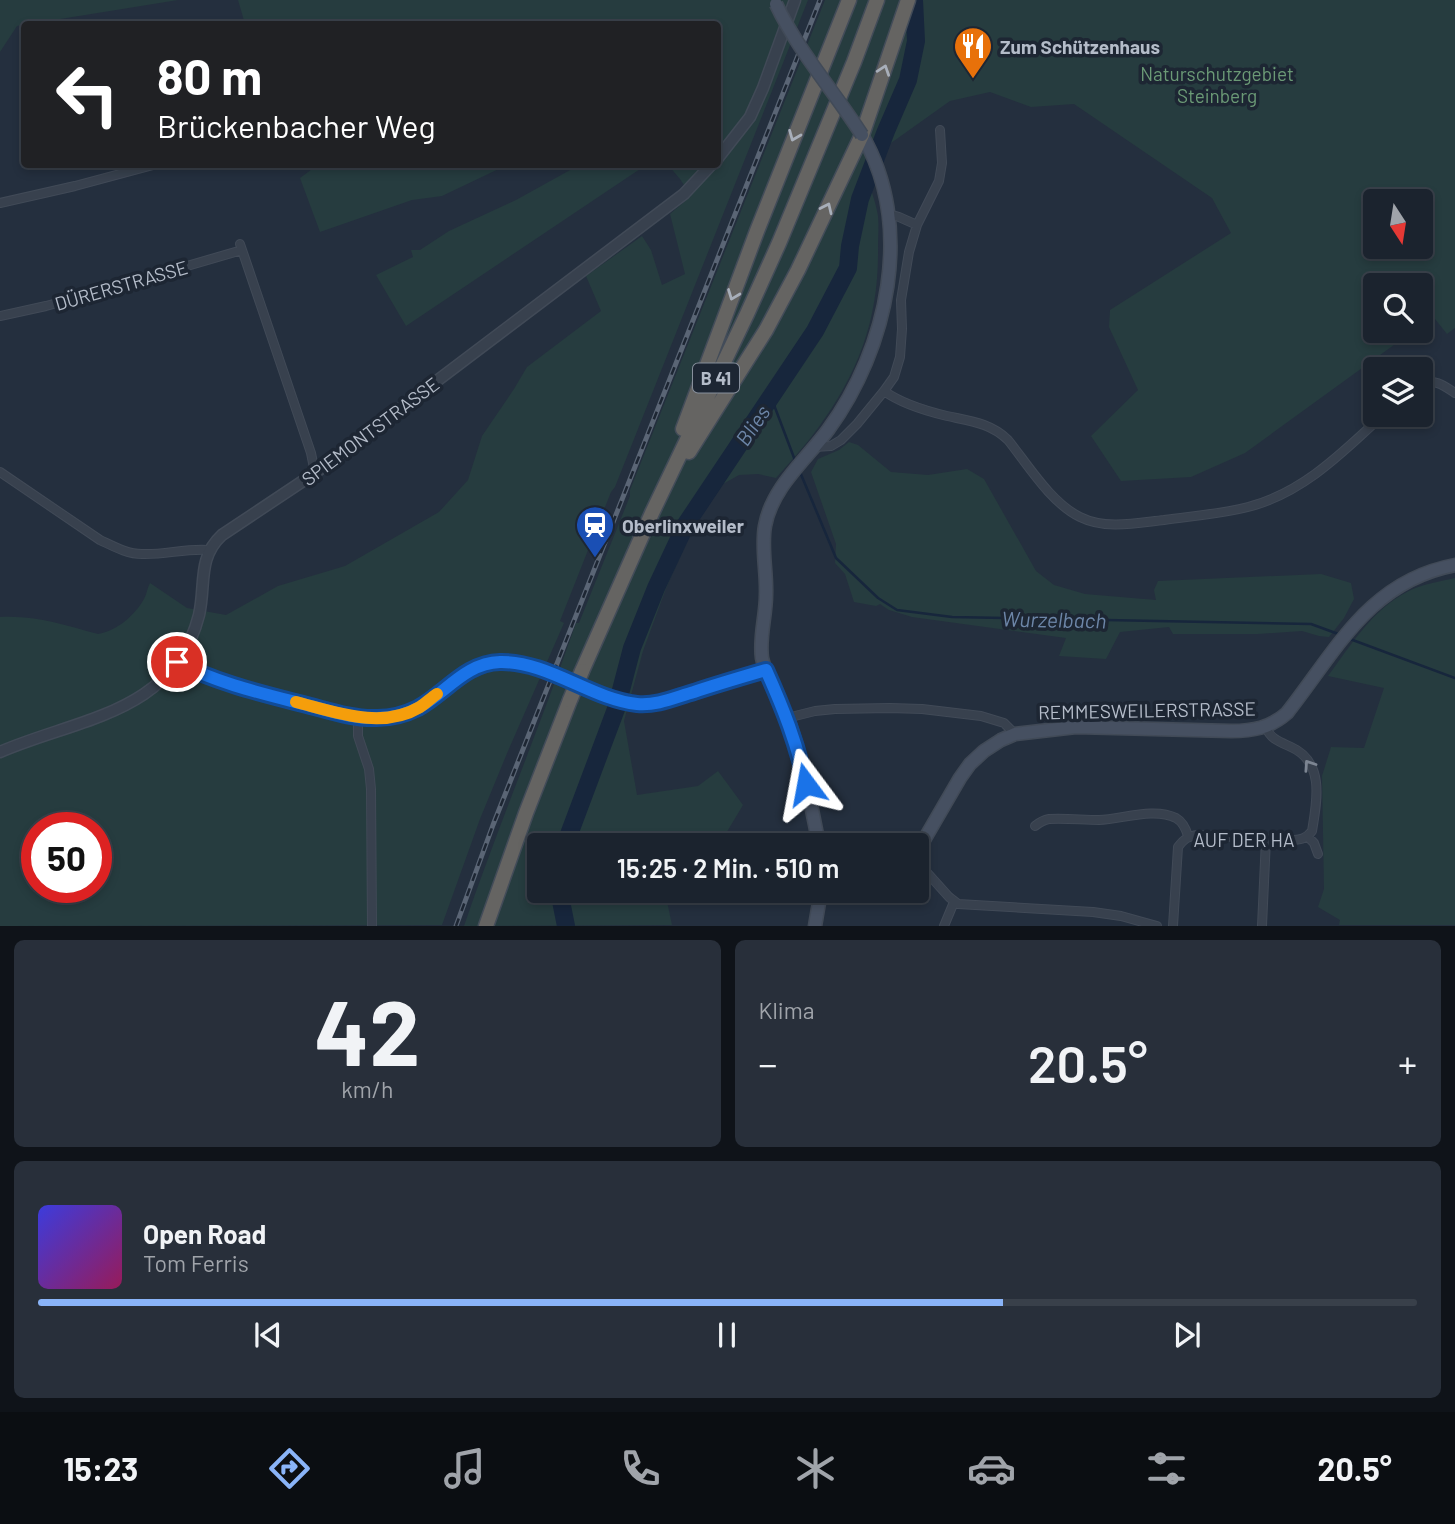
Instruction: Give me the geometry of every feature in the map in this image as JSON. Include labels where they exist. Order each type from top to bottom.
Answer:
[{"type":"highway","points":[[652,513],[757,231],[849,0]]},
{"type":"highway","name":"B 41","points":[[486,926],[526,813],[582,671],[652,513],[779,243],[877,0]]},
{"type":"highway","points":[[652,513],[766,330],[798,270],[862,135],[908,0]]},
{"type":"main road","points":[[775,2],[793,38],[820,73],[868,146],[885,194],[891,243],[883,310],[867,363],[857,385],[828,429],[787,480],[774,502],[765,526],[767,592],[762,657],[788,718],[817,833]]},
{"type":"main road","name":"REMMESWEILERSTRASSE","points":[[928,833],[970,764],[984,751],[1015,734],[1076,727],[1251,731],[1276,722],[1287,713],[1350,629],[1372,607],[1393,589],[1423,574],[1455,565]]},
{"type":"main road","points":[[814,926],[819,903]]},
{"type":"street","points":[[721,155],[750,117],[795,0]]},
{"type":"street","points":[[814,447],[831,446],[841,440],[894,377],[900,357],[904,276],[917,225],[939,181],[942,163],[940,130]]},
{"type":"street","points":[[0,203],[142,168]]},
{"type":"street","name":"SPIEMONTSTRASSE","points":[[209,550],[215,541],[230,529],[315,473],[684,194],[708,168]]},
{"type":"street","points":[[889,214],[917,225]]},
{"type":"street","name":"DÜRERSTRASSE","points":[[0,316],[98,292],[241,246],[311,453],[315,473]]},
{"type":"street","points":[[1433,382],[1455,393]]},
{"type":"street","points":[[884,391],[891,397],[925,410],[988,425],[999,431],[1066,508],[1081,518],[1113,525],[1213,514],[1250,507],[1275,498],[1314,476],[1369,427]]},
{"type":"street","points":[[0,472],[116,548],[139,554],[209,550],[204,566],[197,620],[177,662],[153,690],[102,717],[0,752]]},
{"type":"street","points":[[177,662],[240,687],[358,717],[390,717],[418,708],[470,670],[487,663],[502,662],[530,667],[628,703],[650,704],[766,670]]},
{"type":"street","points":[[788,718],[815,710],[922,709],[981,716],[1004,723],[1015,734]]},
{"type":"street","points":[[358,717],[358,736],[369,769],[371,789],[372,926]]},
{"type":"street","name":"AUF DER HA","points":[[1174,926],[1178,847],[1188,836],[1290,840],[1308,837],[1312,831],[1317,784],[1315,773],[1308,760],[1296,748],[1270,736],[1266,727]]},
{"type":"street","points":[[1035,826],[1050,819],[1096,820],[1164,815],[1181,822],[1188,836]]},
{"type":"street","name":"AUF DER HA","points":[[1308,837],[1314,843],[1318,854]]},
{"type":"street","points":[[1262,926],[1266,839]]},
{"type":"street","points":[[929,874],[954,901],[964,906],[1093,912],[1157,926]]},
{"type":"street","points":[[944,926],[954,901]]},
{"type":"green space","points":[[0,0],[178,0],[48,21],[21,21],[21,25],[17,26],[0,52]]},
{"type":"green space","points":[[238,0],[808,0],[560,621],[564,623],[480,819],[442,925],[0,926],[0,617],[38,619],[98,634],[119,626],[136,611],[150,583],[187,608],[226,615],[278,586],[345,566],[439,512],[468,480],[482,436],[527,367],[601,311],[586,276],[642,236],[651,250],[662,285],[685,274],[670,214],[691,196],[671,168],[721,168],[721,21],[244,21]]},
{"type":"green space","name":"Naturschutzgebiet Steinberg","points":[[825,0],[1455,0],[1455,328],[1447,334],[1433,316],[1433,273],[1363,273],[1363,343],[1397,343],[1377,357],[1363,357],[1363,367],[1245,453],[1191,477],[1121,481],[1091,436],[1138,390],[1109,327],[1110,310],[1231,233],[1212,198],[1074,104],[1031,107],[990,92],[950,101],[884,148],[866,174],[878,216],[877,274],[870,321],[855,365],[818,428],[776,478],[758,474],[739,475],[723,484],[693,527],[643,651],[624,721],[637,795],[698,786],[718,771],[743,805],[726,833],[527,833],[527,903],[667,903],[672,925],[464,926],[576,623],[579,623],[630,496],[630,490]]},
{"type":"green space","points":[[314,168],[501,168],[442,196],[412,200],[320,232],[300,178]]},
{"type":"green space","points":[[574,168],[642,168],[406,326],[376,275],[413,257],[411,250],[420,250],[449,231],[516,200]]},
{"type":"green space","points":[[849,442],[858,445],[891,472],[928,475],[967,469],[984,479],[1036,571],[1054,585],[1085,594],[1156,600],[1154,590],[1158,581],[1321,574],[1351,583],[1354,599],[1329,637],[1302,631],[1173,634],[1169,627],[1120,632],[1106,659],[1059,656],[1066,638],[912,617],[889,610],[880,604],[876,606],[854,602],[845,574],[835,563],[836,544],[811,472],[818,459],[839,450]]},
{"type":"green space","points":[[1455,578],[1455,925],[1339,925],[1340,920],[1318,907],[1324,889],[1322,776],[1331,747],[1364,748],[1384,688],[1328,676],[1363,629],[1383,608],[1418,587]]},
{"type":"waterway","name":"Blies","points":[[570,833],[616,709],[632,648],[686,524],[815,331],[848,268],[860,199],[908,80],[916,41],[914,0]]},
{"type":"waterway","name":"Wurzelbach","points":[[771,397],[796,463]]},
{"type":"waterway","name":"Wurzelbach","points":[[800,472],[836,558],[878,598],[897,610],[952,617],[1311,624],[1341,635]]},
{"type":"waterway","name":"Wurzelbach","points":[[1350,639],[1455,678]]},
{"type":"waterway","name":"Blies","points":[[561,903],[566,926]]},
{"type":"railway","points":[[456,926],[493,825],[820,0]]},
{"type":"slow traffic","points":[[296,702],[337,713],[377,718],[406,713],[437,694]]},
{"type":"place","name":"Zum Schützenhaus","points":[[973,80]]},
{"type":"place","name":"Oberlinxweiler","points":[[595,559]]},
{"type":"route","points":[[177,662],[216,680],[240,687],[337,713],[377,718],[390,717],[418,708],[470,670],[487,663],[502,662],[530,667],[639,705],[660,702],[766,670],[788,718],[806,784]]}]
